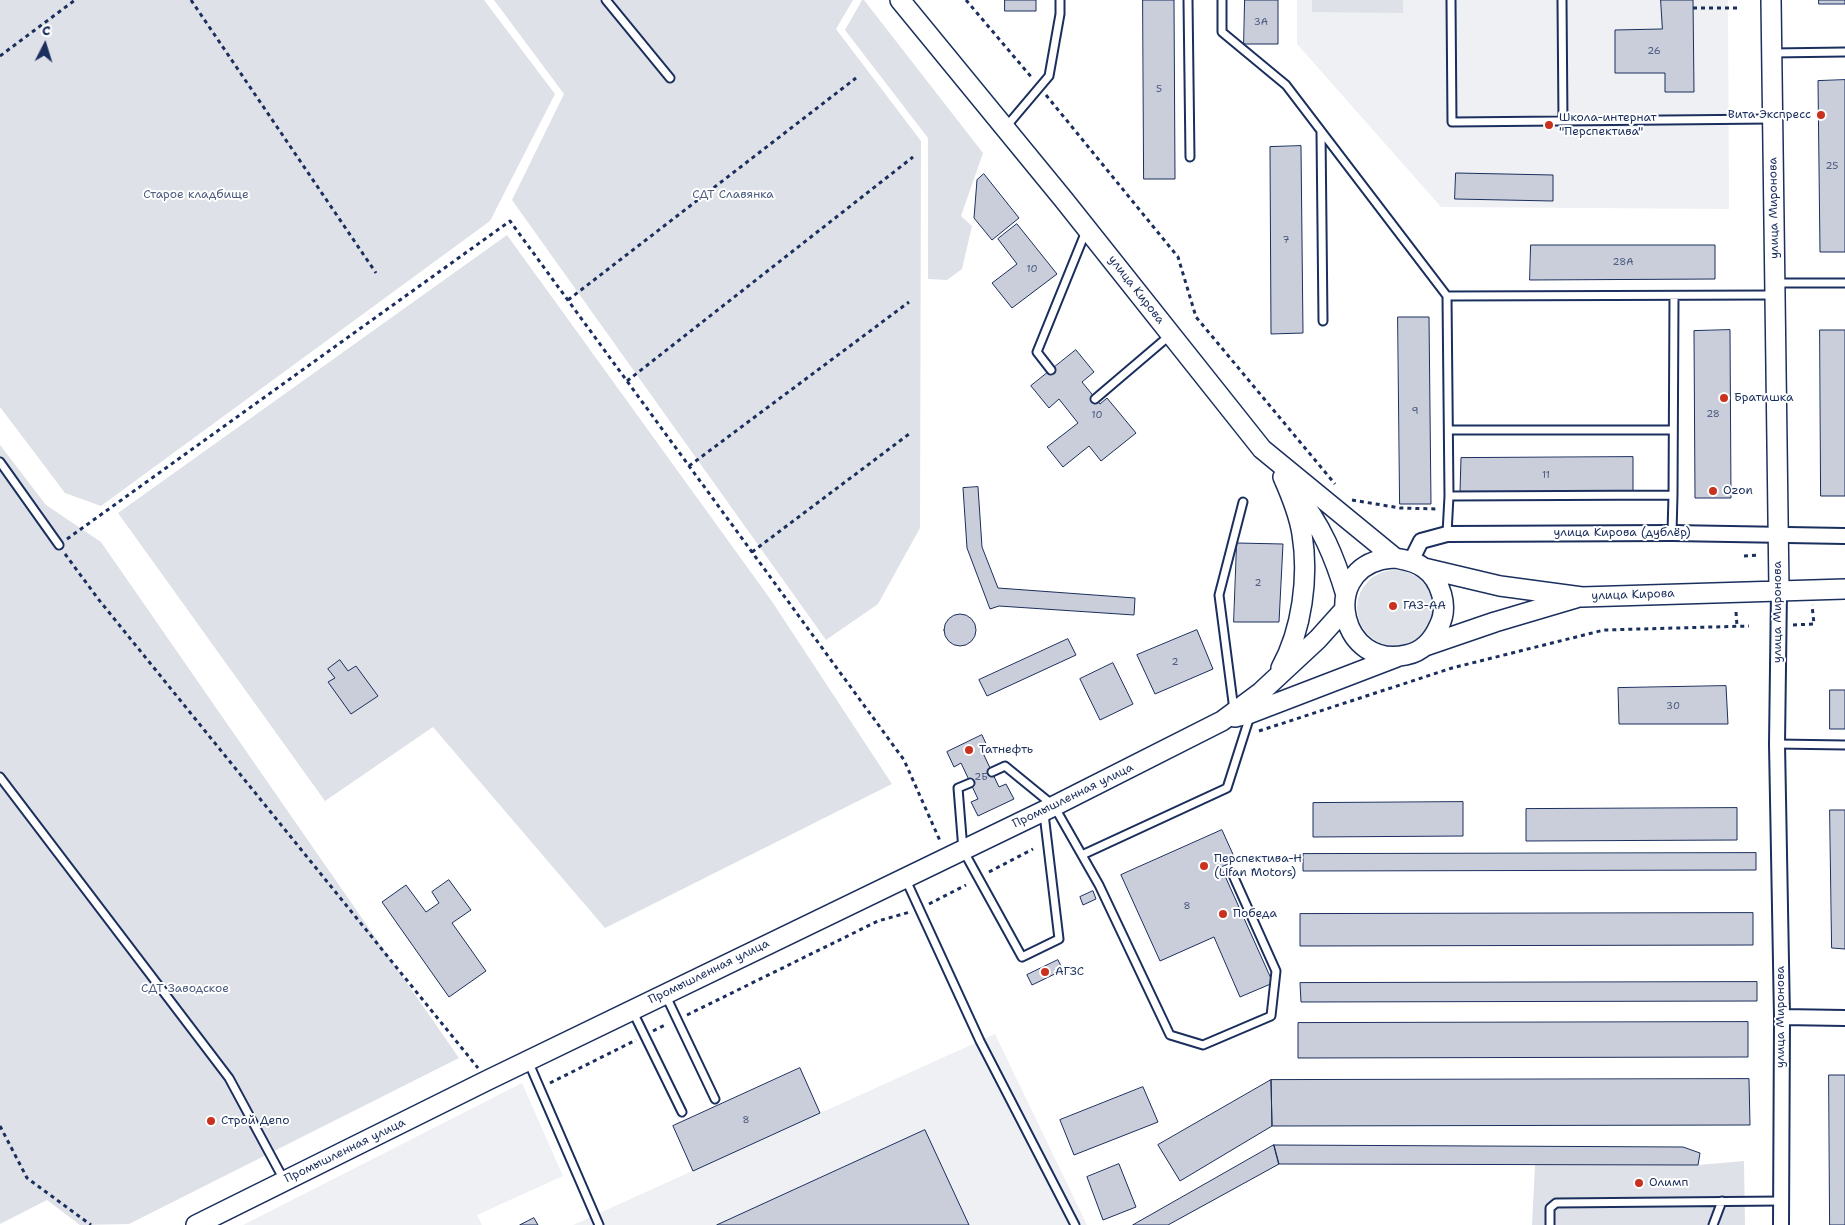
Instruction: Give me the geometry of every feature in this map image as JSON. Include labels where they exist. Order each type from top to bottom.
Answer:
[{"type":"main road","name":"улица Кирова","points":[[900,0],[1087,229],[1262,449],[1410,562],[1500,586],[1582,597],[1845,589]]},
{"type":"main road","name":"улица Миронова","points":[[1771,0],[1779,590]]},
{"type":"main road","points":[[1262,449],[1311,514],[1330,546],[1345,602],[1348,625],[1356,639],[1367,649],[1381,656],[1397,657]]},
{"type":"main road","points":[[1276,677],[1288,655],[1296,632],[1303,593],[1305,556],[1302,533],[1295,506],[1283,476]]},
{"type":"main road","points":[[1236,715],[1318,639],[1345,602],[1353,580],[1364,568],[1379,560],[1410,562],[1435,579],[1441,592],[1444,607],[1442,622],[1435,635],[1425,646]]},
{"type":"main road","points":[[1236,715],[1397,657],[1412,654],[1425,646],[1495,622],[1582,597]]},
{"type":"main road","name":"Промышленная улица","points":[[196,1225],[528,1060],[1049,808],[1236,715]]},
{"type":"street","name":"улица Кирова (дублёр)","points":[[1410,562],[1421,541],[1447,534],[1672,533],[1845,536]]},
{"type":"street","name":"улица Миронова","points":[[1779,590],[1777,744],[1782,1017],[1782,1225]]},
{"type":"street","points":[[1782,1017],[1845,1018]]},
{"type":"lane","points":[[606,0],[670,78]]},
{"type":"lane","points":[[1005,128],[1048,76],[1060,14],[1060,0]]},
{"type":"lane","points":[[1188,0],[1190,157]]},
{"type":"lane","points":[[1222,0],[1222,32],[1286,85],[1447,296],[1449,430],[1447,534]]},
{"type":"lane","points":[[1452,0],[1452,122],[1773,119]]},
{"type":"lane","points":[[1562,0],[1563,121]]},
{"type":"lane","points":[[1771,53],[1845,52]]},
{"type":"lane","points":[[1321,131],[1323,321]]},
{"type":"lane","points":[[1051,370],[1036,352],[1087,229]]},
{"type":"lane","points":[[1447,296],[1674,297],[1845,283]]},
{"type":"lane","points":[[1672,533],[1674,297]]},
{"type":"lane","points":[[1095,399],[1171,334]]},
{"type":"lane","points":[[1449,430],[1673,430]]},
{"type":"lane","points":[[0,462],[59,545]]},
{"type":"lane","points":[[1449,496],[1672,495]]},
{"type":"lane","points":[[1082,855],[1227,788],[1236,715],[1219,595],[1243,502]]},
{"type":"lane","points":[[1777,744],[1845,745]]},
{"type":"lane","points":[[992,772],[1005,766],[1049,808],[1082,855],[1100,885],[1170,1035],[1203,1045],[1271,1016],[1276,972],[1232,874]]},
{"type":"lane","points":[[0,777],[229,1078],[284,1181]]},
{"type":"lane","points":[[970,782],[958,788],[955,853],[1022,957],[1059,939],[1049,808]]},
{"type":"lane","points":[[905,878],[980,1041],[1075,1225]]},
{"type":"lane","points":[[664,994],[715,1099]]},
{"type":"lane","points":[[632,1010],[682,1112]]},
{"type":"lane","points":[[528,1060],[599,1225]]},
{"type":"lane","points":[[1713,1225],[1722,1201]]},
{"type":"lane","points":[[1550,1225],[1550,1208],[1556,1203],[1782,1201]]},
{"type":"path","points":[[0,56],[75,0]]},
{"type":"path","points":[[191,0],[376,273]]},
{"type":"path","points":[[966,0],[1040,87],[1178,257],[1196,317],[1339,489]]},
{"type":"path","points":[[1694,8],[1740,8]]},
{"type":"path","points":[[568,300],[856,78]]},
{"type":"path","points":[[627,381],[913,157]]},
{"type":"path","points":[[488,1080],[99,600],[59,545],[510,221],[904,760],[955,853]]},
{"type":"path","points":[[689,466],[909,302]]},
{"type":"path","points":[[752,552],[909,434]]},
{"type":"path","points":[[1345,497],[1351,500],[1400,508],[1448,510]]},
{"type":"path","points":[[1744,556],[1759,555]]},
{"type":"path","points":[[1794,625],[1814,624],[1812,605]]},
{"type":"path","points":[[1736,612],[1736,626]]},
{"type":"path","points":[[1251,733],[1452,668],[1604,630],[1749,626]]},
{"type":"path","points":[[989,872],[1033,849]]},
{"type":"path","points":[[540,1088],[878,921],[920,909],[966,884]]},
{"type":"path","points":[[0,1126],[27,1178],[91,1225]]},
{"type":"shaded area","name":"Школа-интернат \"Перспектива\"","points":[[1297,0],[1728,0],[1729,209],[1441,207],[1297,44]]},
{"type":"shaded area","points":[[995,1034],[1087,1225],[573,1225]]},
{"type":"shaded area","points":[[522,1083],[563,1176],[477,1215],[482,1225],[243,1225]]},
{"type":"green space","name":"Старое кладбище","points":[[0,0],[484,0],[555,94],[490,221],[101,506],[65,493],[0,407]]},
{"type":"green space","name":"СДТ Славянка","points":[[494,0],[853,0],[836,29],[921,141],[920,528],[878,604],[826,640],[512,200],[564,94]]},
{"type":"green space","points":[[862,0],[864,0],[983,153],[961,216],[972,226],[962,269],[947,280],[928,279],[928,138],[845,30]]},
{"type":"green space","points":[[1312,0],[1403,0],[1403,13],[1312,12]]},
{"type":"green space","points":[[507,235],[771,600],[892,784],[605,928],[433,727],[325,801],[118,513]]},
{"type":"green space","name":"СДТ Заводское","points":[[0,445],[46,505],[101,542],[459,1058],[129,1224],[80,1225],[47,1200],[0,1224]]},
{"type":"green space","points":[[1395,570],[1410,573],[1422,581],[1430,593],[1433,608],[1430,623],[1422,635],[1410,643],[1395,646],[1380,643],[1368,635],[1360,623],[1357,608],[1360,593],[1368,581],[1380,573]]},
{"type":"green space","name":"Олимп","points":[[1744,1161],[1745,1225],[1532,1225],[1535,1165],[1698,1165]]},
{"type":"building","points":[[1005,0],[1036,0],[1036,11],[1005,11]]},
{"type":"building","points":[[1143,0],[1174,0],[1175,179],[1144,179]]},
{"type":"building","points":[[1245,0],[1278,0],[1278,44],[1244,44]]},
{"type":"building","points":[[1661,0],[1693,0],[1694,92],[1665,92],[1665,73],[1615,73],[1615,30],[1662,29]]},
{"type":"building","points":[[1819,0],[1845,0],[1845,4],[1819,4]]},
{"type":"building","points":[[1845,80],[1845,252],[1820,252],[1818,81]]},
{"type":"building","points":[[1301,146],[1303,333],[1271,334],[1270,147]]},
{"type":"building","points":[[1456,173],[1553,175],[1553,201],[1455,199]]},
{"type":"building","points":[[984,174],[1019,218],[992,240],[974,218],[977,180]]},
{"type":"building","points":[[1017,224],[1057,274],[1012,308],[992,283],[1017,264],[998,239]]},
{"type":"building","points":[[1531,245],[1715,245],[1715,279],[1530,280]]},
{"type":"building","points":[[1398,317],[1429,317],[1431,504],[1400,504]]},
{"type":"building","points":[[1730,330],[1731,498],[1695,498],[1694,331]]},
{"type":"building","points":[[1820,330],[1845,330],[1845,496],[1821,496]]},
{"type":"building","points":[[1076,350],[1094,372],[1082,382],[1100,404],[1107,398],[1136,433],[1101,461],[1089,446],[1063,467],[1047,447],[1078,423],[1059,399],[1049,408],[1031,386]]},
{"type":"building","points":[[1633,457],[1633,492],[1460,492],[1461,458]]},
{"type":"building","points":[[978,487],[982,547],[998,588],[1135,598],[1134,615],[999,606],[990,609],[967,548],[963,488]]},
{"type":"building","points":[[1237,543],[1283,544],[1279,622],[1234,622]]},
{"type":"building","points":[[960,614],[971,619],[976,630],[971,641],[960,646],[949,641],[944,630],[949,619]]},
{"type":"building","points":[[1197,630],[1213,669],[1155,694],[1137,655]]},
{"type":"building","points":[[1068,639],[1076,655],[987,696],[979,680]]},
{"type":"building","points":[[340,660],[348,671],[356,666],[378,696],[351,714],[328,682],[335,678],[328,669]]},
{"type":"building","points":[[1113,663],[1133,704],[1100,720],[1080,679]]},
{"type":"building","points":[[1726,686],[1728,724],[1619,724],[1618,688]]},
{"type":"building","points":[[1830,690],[1845,690],[1845,729],[1830,729]]},
{"type":"building","points":[[982,735],[989,750],[983,753],[999,787],[1006,784],[1014,799],[978,816],[971,802],[978,799],[961,763],[954,767],[947,752]]},
{"type":"building","points":[[1463,802],[1463,836],[1313,837],[1313,803]]},
{"type":"building","points":[[1737,808],[1737,840],[1526,841],[1526,809]]},
{"type":"building","points":[[1830,810],[1845,810],[1845,949],[1832,948]]},
{"type":"building","points":[[1222,830],[1236,861],[1221,867],[1273,983],[1240,997],[1214,937],[1160,961],[1121,875]]},
{"type":"building","points":[[1756,853],[1756,870],[1303,871],[1303,854]]},
{"type":"building","points":[[449,880],[471,910],[452,923],[486,971],[449,997],[382,902],[406,885],[426,912],[439,903],[432,892]]},
{"type":"building","points":[[1093,891],[1096,899],[1083,905],[1080,897]]},
{"type":"building","points":[[1753,913],[1753,945],[1300,946],[1300,914]]},
{"type":"building","name":"АГЗС","points":[[1058,960],[1063,970],[1032,985],[1027,975]]},
{"type":"building","points":[[1757,982],[1757,1001],[1301,1002],[1300,983]]},
{"type":"building","points":[[1748,1022],[1748,1057],[1298,1058],[1298,1023]]},
{"type":"building","points":[[800,1068],[820,1113],[693,1171],[673,1126]]},
{"type":"building","points":[[1829,1075],[1845,1075],[1845,1225],[1830,1225]]},
{"type":"building","points":[[1749,1079],[1750,1125],[1272,1126],[1271,1080]]},
{"type":"building","points":[[1271,1080],[1272,1126],[1180,1181],[1158,1145]]},
{"type":"building","points":[[1143,1087],[1158,1122],[1074,1155],[1060,1120]]},
{"type":"building","points":[[925,1130],[969,1225],[717,1225]]},
{"type":"building","points":[[1274,1145],[1683,1147],[1700,1153],[1698,1165],[1279,1164]]},
{"type":"building","points":[[1274,1145],[1279,1164],[1168,1225],[1133,1225]]},
{"type":"building","points":[[1119,1164],[1136,1207],[1103,1220],[1087,1177]]},
{"type":"building","points":[[534,1218],[538,1225],[520,1225]]},
{"type":"place","name":"Вита Экспресс","points":[[1821,115]]},
{"type":"place","name":"Школа-интернат \"Перспектива\"","points":[[1549,125]]},
{"type":"place","name":"Братишка","points":[[1724,398]]},
{"type":"place","name":"Ozon","points":[[1713,491]]},
{"type":"place","name":"ГАЗ-АА","points":[[1393,606]]},
{"type":"place","name":"Татнефть","points":[[969,750]]},
{"type":"place","name":"Перспектива-Н (Lifan Motors)","points":[[1204,866]]},
{"type":"place","name":"Победа","points":[[1223,914]]},
{"type":"place","name":"АГЗС","points":[[1045,972]]},
{"type":"place","name":"Строй Депо","points":[[211,1121]]},
{"type":"place","name":"Олимп","points":[[1639,1183]]}]
